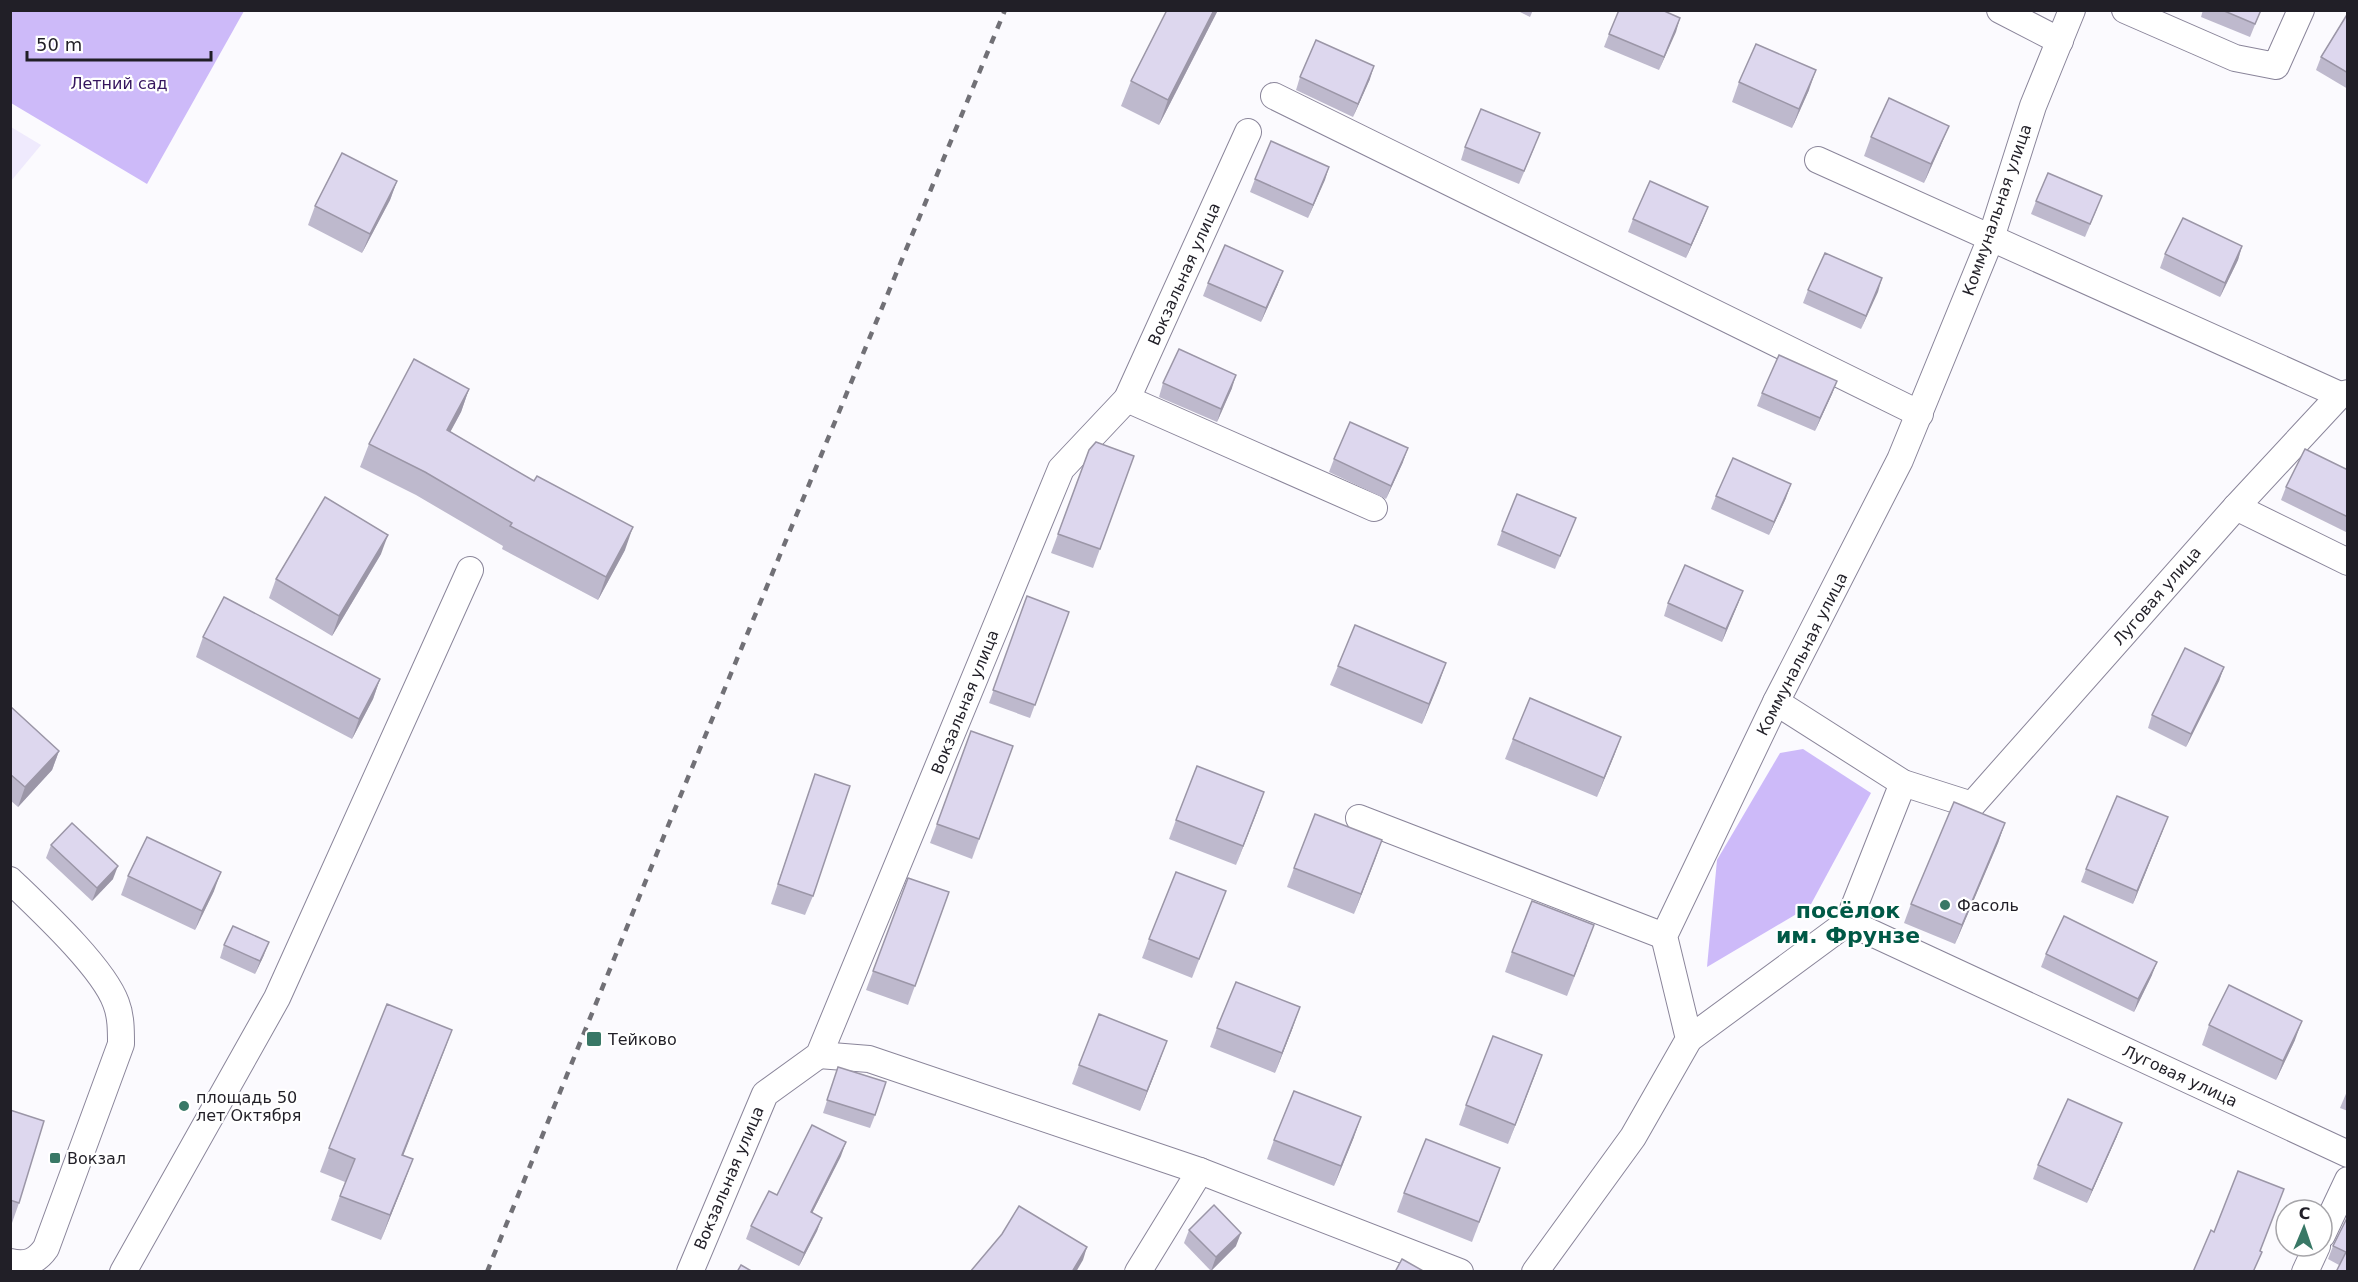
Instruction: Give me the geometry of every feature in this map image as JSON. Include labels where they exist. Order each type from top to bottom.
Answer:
[{"type":"street","points":[[2000,10],[2060,41]]},
{"type":"street","name":"Коммунальная улица","points":[[1664,936],[1776,702],[1900,460],[1991,238],[2033,106],[2072,10]]},
{"type":"street","points":[[2125,10],[2235,58],[2276,66],[2301,10]]},
{"type":"street","points":[[1274,96],[1920,414]]},
{"type":"street","name":"Вокзальная улица","points":[[690,1272],[765,1094],[819,1056],[1061,469],[1127,399],[1248,132]]},
{"type":"street","points":[[1818,160],[2344,394]]},
{"type":"street","name":"Луговая улица","points":[[1903,783],[1972,806],[2236,507],[2344,394]]},
{"type":"street","points":[[1127,399],[1374,508]]},
{"type":"street","points":[[2236,507],[2348,562]]},
{"type":"street","points":[[123,1272],[277,998],[470,570]]},
{"type":"street","points":[[1535,1272],[1633,1137],[1689,1039],[1848,922],[1903,783],[1776,702]]},
{"type":"street","points":[[1359,818],[1664,936],[1689,1039]]},
{"type":"street","points":[[10,880],[49,917],[108,984],[121,1020],[121,1044],[46,1248],[39,1258],[28,1263],[14,1263]]},
{"type":"street","name":"Луговая улица","points":[[1848,922],[2348,1154]]},
{"type":"street","points":[[819,1056],[869,1059],[1200,1171],[1460,1272]]},
{"type":"street","points":[[1138,1272],[1200,1171]]},
{"type":"street","points":[[2334,1210],[2348,1180]]},
{"type":"street","points":[[2305,1272],[2311,1258]]},
{"type":"shaded area","points":[[11,127],[41,145],[11,181]]},
{"type":"green space","name":"Летний сад","points":[[11,10],[244,11],[147,184],[11,103]]},
{"type":"green space","points":[[1803,749],[1871,793],[1810,906],[1707,967],[1717,860],[1780,753]]},
{"type":"building","points":[[1167,10],[1214,10],[1168,100],[1131,81]]},
{"type":"building","points":[[1619,10],[1662,10],[1680,18],[1664,57],[1609,34]]},
{"type":"building","points":[[2222,10],[2261,10],[2255,24]]},
{"type":"building","points":[[2348,13],[2348,73],[2321,57]]},
{"type":"building","points":[[1316,40],[1374,66],[1358,104],[1300,77]]},
{"type":"building","points":[[1756,44],[1816,70],[1799,109],[1739,82]]},
{"type":"building","points":[[1889,98],[1949,126],[1931,164],[1871,137]]},
{"type":"building","points":[[1481,109],[1540,133],[1524,171],[1465,147]]},
{"type":"building","points":[[1271,141],[1329,167],[1313,205],[1255,179]]},
{"type":"building","points":[[342,153],[397,181],[370,234],[315,206]]},
{"type":"building","points":[[2048,173],[2102,196],[2090,224],[2036,201]]},
{"type":"building","points":[[1650,181],[1708,207],[1691,245],[1633,219]]},
{"type":"building","points":[[2183,218],[2242,246],[2225,283],[2165,254]]},
{"type":"building","points":[[1225,245],[1283,271],[1266,308],[1208,283]]},
{"type":"building","points":[[1825,253],[1882,278],[1866,316],[1808,290]]},
{"type":"building","points":[[1179,349],[1236,375],[1221,409],[1163,383]]},
{"type":"building","points":[[1779,355],[1837,381],[1820,418],[1762,393]]},
{"type":"building","points":[[414,359],[469,389],[447,430],[534,481],[537,476],[633,527],[606,577],[510,526],[512,523],[425,472],[369,444]]},
{"type":"building","points":[[1350,422],[1408,448],[1391,486],[1334,459]]},
{"type":"building","points":[[1096,442],[1134,456],[1100,549],[1058,534],[1089,450]]},
{"type":"building","points":[[2305,449],[2348,470],[2348,517],[2286,487]]},
{"type":"building","points":[[1733,458],[1791,484],[1774,522],[1716,496]]},
{"type":"building","points":[[1517,494],[1576,518],[1560,556],[1502,531]]},
{"type":"building","points":[[325,497],[388,535],[339,616],[276,579]]},
{"type":"building","points":[[1685,565],[1743,591],[1726,629],[1668,603]]},
{"type":"building","points":[[1027,596],[1069,612],[1035,705],[993,690]]},
{"type":"building","points":[[224,597],[380,679],[359,719],[203,637]]},
{"type":"building","points":[[1355,625],[1446,663],[1429,704],[1338,666]]},
{"type":"building","points":[[2185,648],[2224,667],[2191,734],[2152,715]]},
{"type":"building","points":[[1530,698],[1621,737],[1604,778],[1513,739]]},
{"type":"building","points":[[10,706],[59,751],[25,787],[10,774]]},
{"type":"building","points":[[971,731],[1013,746],[979,839],[937,824]]},
{"type":"building","points":[[1197,766],[1264,792],[1243,846],[1176,820]]},
{"type":"building","points":[[815,774],[850,786],[813,896],[778,884]]},
{"type":"building","points":[[2117,796],[2168,817],[2137,891],[2086,869]]},
{"type":"building","points":[[1954,802],[2005,823],[1962,925],[1911,904]]},
{"type":"building","points":[[1315,814],[1382,840],[1361,894],[1294,868]]},
{"type":"building","points":[[72,823],[118,866],[97,888],[51,845]]},
{"type":"building","points":[[147,837],[221,872],[202,911],[128,876]]},
{"type":"building","points":[[1176,872],[1226,891],[1199,959],[1149,939]]},
{"type":"building","points":[[908,878],[949,892],[915,986],[873,971]]},
{"type":"building","points":[[1532,901],[1594,925],[1574,976],[1512,952]]},
{"type":"building","points":[[2064,916],[2157,962],[2138,999],[2046,954]]},
{"type":"building","points":[[233,926],[269,942],[260,961],[224,945]]},
{"type":"building","points":[[1236,982],[1300,1007],[1282,1053],[1217,1028]]},
{"type":"building","points":[[2229,985],[2302,1021],[2283,1061],[2209,1025]]},
{"type":"building","points":[[387,1004],[452,1030],[402,1155],[413,1159],[390,1215],[340,1196],[355,1159],[329,1148]]},
{"type":"building","points":[[1099,1014],[1167,1041],[1147,1091],[1079,1065]]},
{"type":"building","points":[[1493,1036],[1542,1055],[1515,1125],[1466,1105]]},
{"type":"building","points":[[838,1067],[886,1082],[875,1115],[827,1100]]},
{"type":"building","points":[[1294,1091],[1361,1117],[1341,1166],[1274,1140]]},
{"type":"building","points":[[2068,1099],[2122,1123],[2092,1190],[2038,1165]]},
{"type":"building","points":[[10,1110],[44,1121],[19,1203],[10,1200]]},
{"type":"building","points":[[812,1125],[846,1142],[811,1212],[822,1218],[804,1253],[751,1226],[769,1191],[777,1195]]},
{"type":"building","points":[[1426,1139],[1500,1168],[1479,1222],[1404,1193]]},
{"type":"building","points":[[2238,1171],[2284,1189],[2281,1198],[2274,1198],[2274,1215],[2253,1272],[2193,1272],[2211,1230],[2214,1232]]},
{"type":"building","points":[[1214,1205],[1241,1233],[1216,1257],[1189,1230]]},
{"type":"building","points":[[1019,1206],[1087,1247],[1072,1272],[970,1272],[1002,1234]]},
{"type":"building","points":[[2348,1216],[2348,1272],[2336,1272],[2346,1252],[2334,1246]]},
{"type":"building","points":[[1402,1259],[1425,1272],[1395,1272]]},
{"type":"building","points":[[741,1265],[753,1272],[737,1272]]},
{"type":"railway","points":[[487,1272],[668,826],[1005,10]]},
{"type":"place","name":"Фасоль","points":[[1945,905]]},
{"type":"place","name":"Тейково","points":[[594,1039]]},
{"type":"place","name":"площадь 50 лет Октября","points":[[184,1106]]},
{"type":"place","name":"Вокзал","points":[[55,1158]]},
{"type":"district","name":"посёлок им. Фрунзе","points":[[1848,922]]}]
